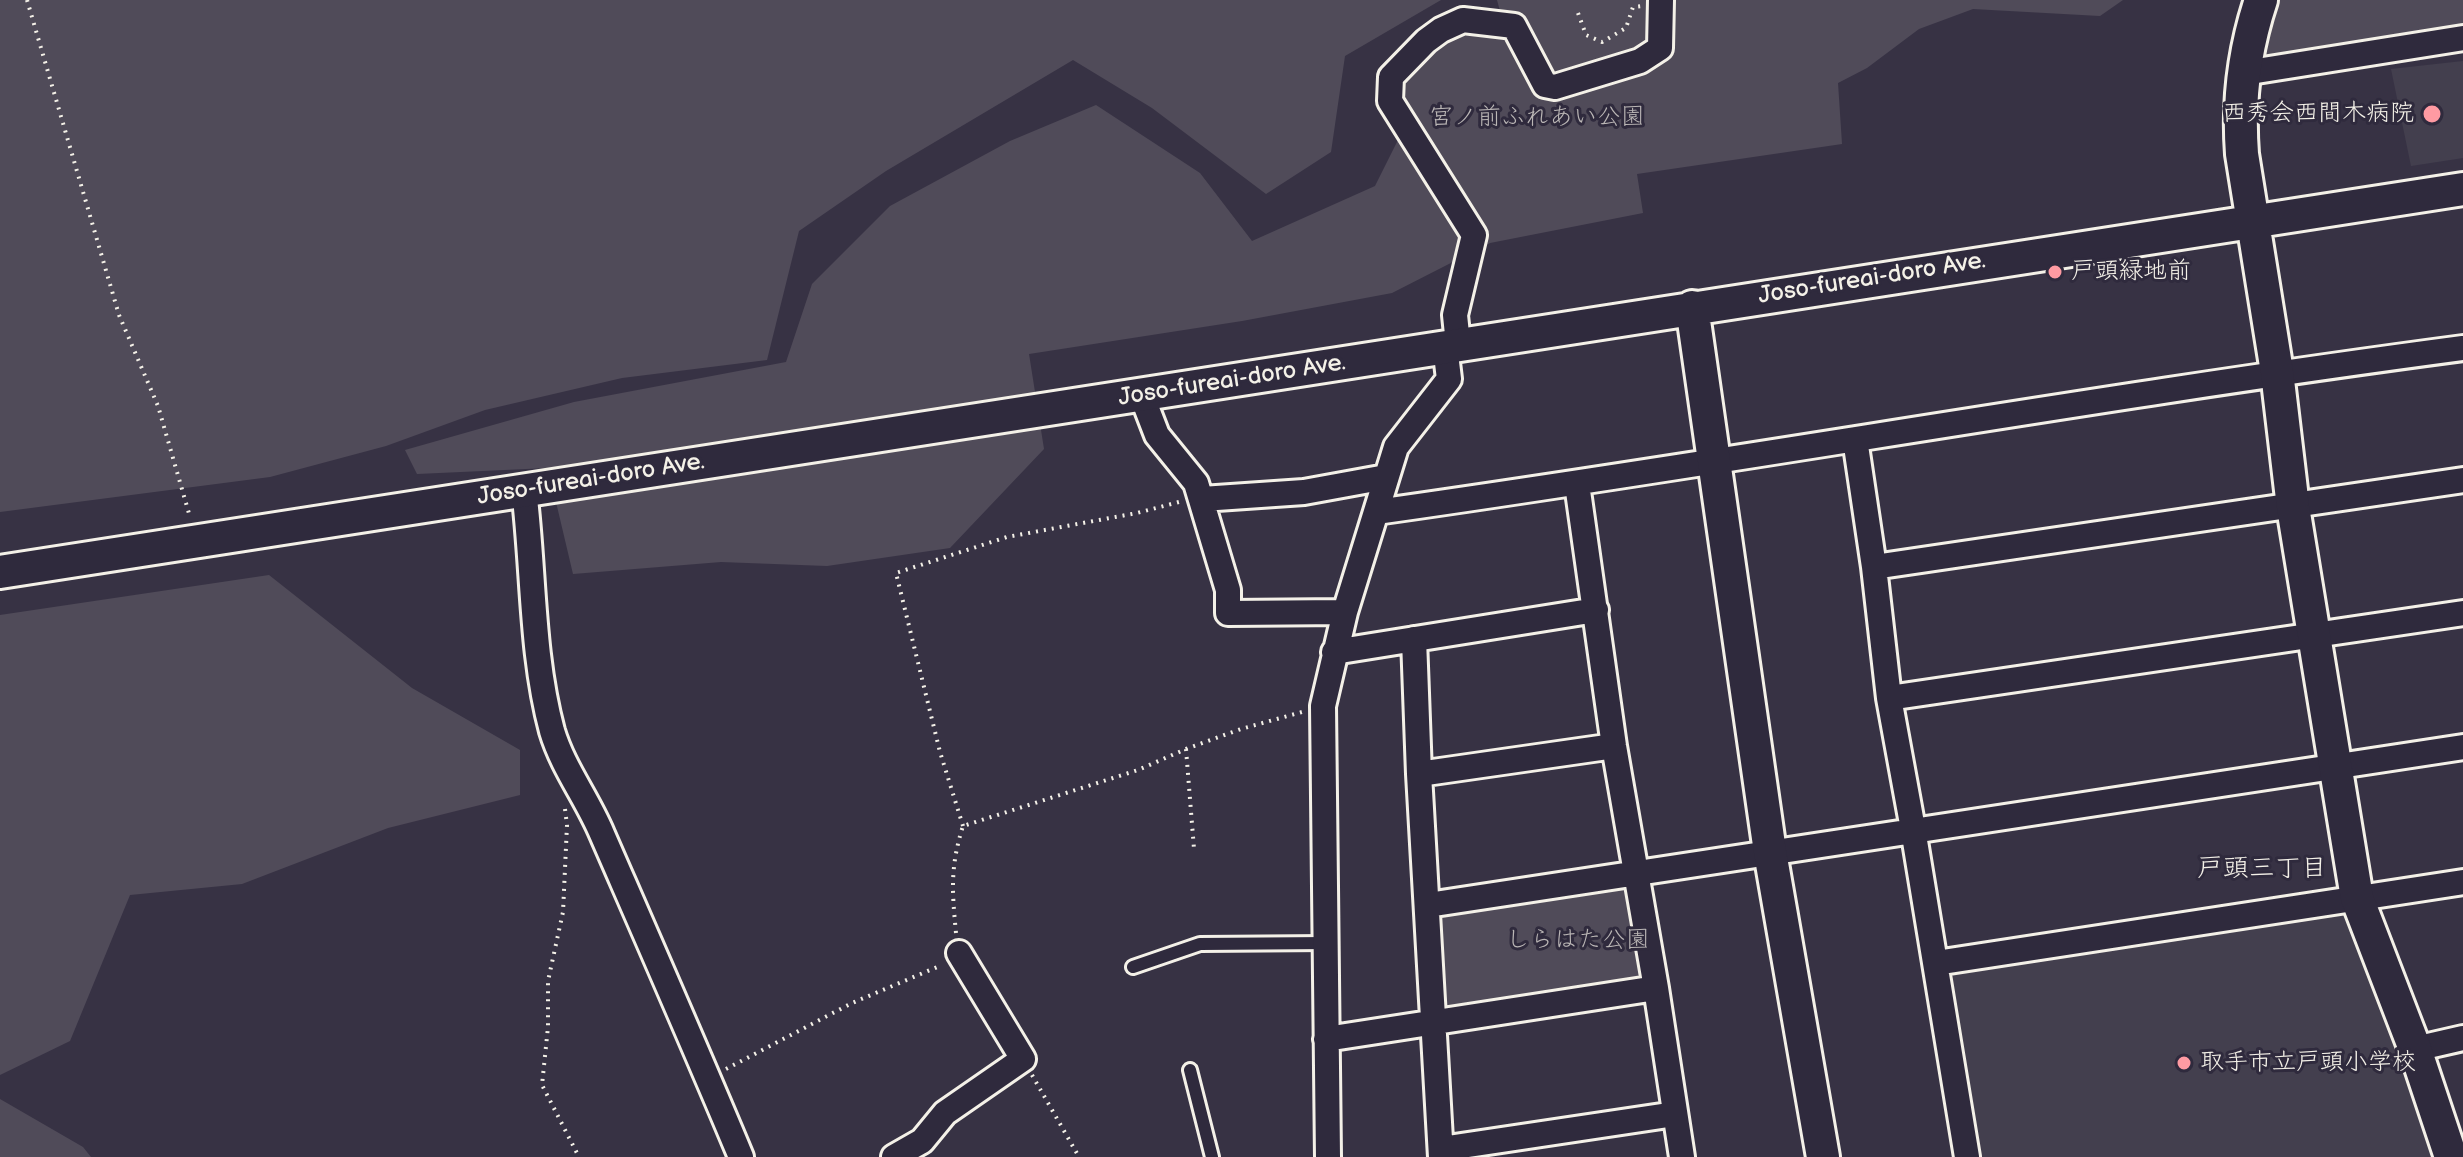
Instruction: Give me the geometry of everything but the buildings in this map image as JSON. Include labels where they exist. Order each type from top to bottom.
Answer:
[{"type":"street","points":[[2261,0],[2248,40],[2239,118],[2242,154],[2277,372],[2293,507],[2335,768],[2357,898],[2415,1049],[2451,1157]]},
{"type":"street","points":[[1328,1157],[1323,706],[1345,612],[1396,447],[1449,379],[1455,315],[1474,235],[1390,101],[1391,77],[1441,30],[1463,20],[1484,21],[1514,26],[1545,85],[1555,87],[1640,61],[1653,54],[1660,48],[1661,1]]},
{"type":"street","points":[[2244,73],[2463,38]]},
{"type":"street","name":"Joso-fureai-doro Ave.","points":[[0,572],[2463,189]]},
{"type":"street","points":[[1692,307],[1770,852],[1823,1157]]},
{"type":"street","points":[[1376,512],[1577,484],[2277,372],[2463,348]]},
{"type":"street","points":[[1142,396],[1157,435],[1196,483],[1228,590],[1228,613],[1345,612]]},
{"type":"street","points":[[1855,439],[1889,698],[1967,1157]]},
{"type":"street","points":[[1202,499],[1304,492],[1386,477]]},
{"type":"street","points":[[1874,567],[2463,480]]},
{"type":"street","points":[[1577,484],[1614,746],[1682,1157]]},
{"type":"street","points":[[524,490],[532,549],[541,680],[552,731],[565,767],[595,816],[710,1078],[741,1157]]},
{"type":"street","points":[[1334,652],[1596,610]]},
{"type":"street","points":[[1889,698],[2463,613]]},
{"type":"street","points":[[1414,639],[1441,1153],[1675,1114]]},
{"type":"street","points":[[1419,774],[1614,746]]},
{"type":"street","points":[[1428,905],[2463,747]]},
{"type":"street","points":[[1936,963],[2463,882]]},
{"type":"street","points":[[894,1157],[922,1141],[945,1113],[1023,1059],[959,953]]},
{"type":"street","points":[[1326,1039],[1656,988]]},
{"type":"street","points":[[2415,1049],[2463,1038]]},
{"type":"lane","points":[[1133,967],[1200,944],[1327,943]]},
{"type":"lane","points":[[1190,1070],[1212,1157]]},
{"type":"path","points":[[27,0],[119,315],[158,406],[197,542]]},
{"type":"path","points":[[1578,13],[1586,35],[1602,42],[1626,28],[1633,7],[1631,0]]},
{"type":"path","points":[[1633,7],[1661,1]]},
{"type":"path","points":[[710,1078],[852,1003],[942,965],[959,953],[953,898],[953,858],[963,826],[933,725],[896,573],[1007,537],[1202,499]]},
{"type":"path","points":[[963,826],[1138,770],[1186,749],[1323,706]]},
{"type":"path","points":[[1186,749],[1194,849]]},
{"type":"path","points":[[565,767],[563,792],[567,825],[563,912],[548,981],[548,1027],[542,1085],[579,1157]]},
{"type":"path","points":[[1023,1059],[1079,1157]]},
{"type":"shaded area","name":"西秀会西間木病院","points":[[2463,61],[2463,158],[2411,166],[2391,69]]},
{"type":"shaded area","name":"取手市立戸頭小学校","points":[[2351,913],[2439,1157],[1976,1157],[1952,975]]},
{"type":"green space","points":[[0,0],[1441,0],[1345,56],[1331,152],[1266,194],[1152,108],[1073,60],[886,171],[799,231],[767,360],[622,378],[485,410],[386,446],[270,477],[0,512]]},
{"type":"green space","name":"宮ノ前ふれあい公園","points":[[1497,0],[2123,0],[2100,16],[1973,9],[1919,29],[1867,68],[1838,83],[1842,144],[1637,174],[1643,213],[1490,243],[1392,293],[1242,321],[1029,354],[1044,449],[950,548],[827,566],[721,562],[573,574],[548,468],[417,474],[405,450],[574,402],[786,362],[812,284],[890,206],[1010,141],[1096,105],[1200,173],[1252,241],[1375,186],[1400,136],[1399,79],[1475,20],[1500,11]]},
{"type":"green space","points":[[2261,0],[2463,0],[2463,38],[2244,73]]},
{"type":"green space","points":[[269,575],[412,688],[520,750],[520,795],[388,828],[242,884],[130,895],[70,1041],[0,1075],[0,615]]},
{"type":"green space","name":"しらはた公園","points":[[1629,885],[1643,980],[1443,1006],[1440,915]]},
{"type":"green space","points":[[0,1099],[83,1147],[91,1157],[0,1157]]},
{"type":"place","name":"西秀会西間木病院","points":[[2432,114]]},
{"type":"place","name":"戸頭緑地前","points":[[2055,272]]},
{"type":"place","name":"取手市立戸頭小学校","points":[[2184,1063]]},
{"type":"district","name":"戸頭三丁目","points":[[2262,869]]}]
